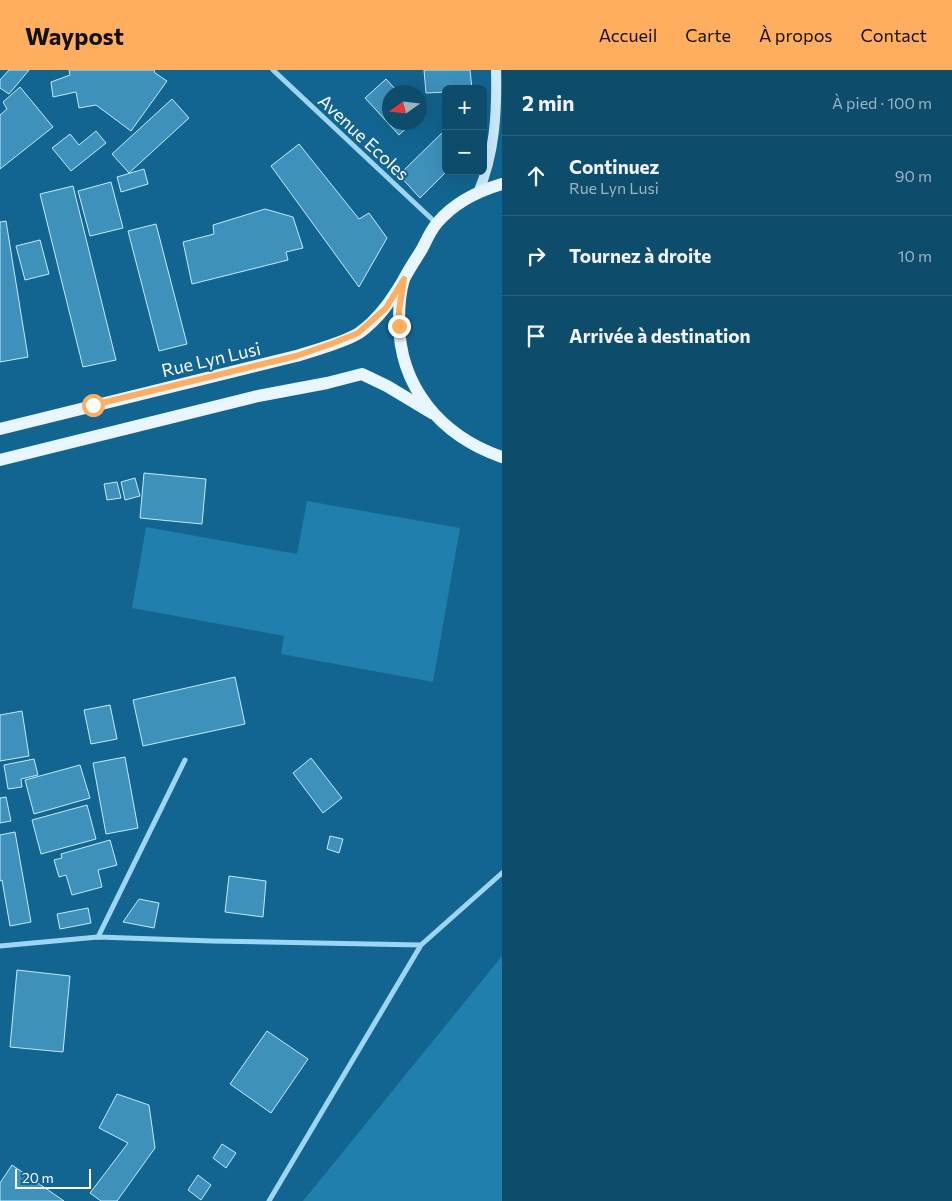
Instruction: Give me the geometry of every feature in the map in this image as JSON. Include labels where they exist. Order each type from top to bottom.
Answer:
[{"type":"main road","name":"Rue Lyn Lusi","points":[[0,429],[296,356],[358,333],[386,308],[436,224],[456,206],[478,193],[502,184]]},
{"type":"main road","points":[[404,279],[399,310],[400,342],[403,357],[415,387],[432,413]]},
{"type":"main road","points":[[0,460],[258,396],[327,383],[362,374],[387,386],[432,413],[466,442],[486,452],[502,457]]},
{"type":"street","name":"Avenue Ecoles","points":[[273,70],[436,224]]},
{"type":"street","points":[[478,193],[486,175],[493,145],[496,70]]},
{"type":"street","points":[[98,937],[185,760]]},
{"type":"street","points":[[270,1201],[421,946],[502,873]]},
{"type":"street","points":[[0,946],[98,937],[212,942],[421,946]]},
{"type":"shaded area","points":[[307,501],[460,528],[433,682],[281,654],[284,636],[132,608],[146,527],[297,554]]},
{"type":"shaded area","points":[[502,956],[502,1201],[303,1201]]},
{"type":"building","points":[[9,70],[29,70],[9,94],[0,88],[0,80]]},
{"type":"building","points":[[69,70],[154,70],[155,73],[167,81],[131,131],[96,105],[79,108],[76,92],[53,97],[51,82],[70,75]]},
{"type":"building","points":[[424,70],[470,70],[472,85],[442,85],[442,92],[427,93],[427,85],[425,85]]},
{"type":"building","points":[[386,79],[392,85],[382,85],[382,116],[365,98]]},
{"type":"building","points":[[20,87],[53,127],[0,169],[0,115],[7,109],[3,102]]},
{"type":"building","points":[[172,99],[189,118],[129,173],[112,154]]},
{"type":"building","points":[[394,130],[404,130],[399,135]]},
{"type":"building","points":[[96,131],[106,143],[71,171],[52,148],[70,134],[79,145]]},
{"type":"building","points":[[442,133],[443,175],[420,198],[399,175]]},
{"type":"building","points":[[299,144],[359,219],[369,213],[387,238],[359,287],[271,166]]},
{"type":"building","points":[[144,169],[148,184],[121,192],[117,177]]},
{"type":"building","points":[[111,182],[123,228],[90,236],[78,191]]},
{"type":"building","points":[[73,186],[116,360],[83,367],[40,194]]},
{"type":"building","points":[[265,209],[293,217],[303,248],[286,252],[288,260],[192,284],[183,242],[214,234],[213,225]]},
{"type":"building","points":[[6,221],[28,357],[0,362],[0,222]]},
{"type":"building","points":[[156,224],[187,344],[159,351],[128,231]]},
{"type":"building","points":[[40,240],[49,274],[25,280],[16,246]]},
{"type":"building","points":[[144,473],[206,479],[202,524],[140,518]]},
{"type":"building","points":[[135,478],[140,496],[125,500],[121,482]]},
{"type":"building","points":[[117,482],[121,498],[107,500],[104,484]]},
{"type":"building","points":[[235,677],[245,724],[143,746],[133,700]]},
{"type":"building","points":[[110,705],[117,739],[91,744],[84,710]]},
{"type":"building","points":[[22,711],[29,756],[0,761],[0,715]]},
{"type":"building","points":[[125,757],[138,828],[106,834],[93,763]]},
{"type":"building","points":[[311,758],[342,798],[323,813],[293,773]]},
{"type":"building","points":[[34,759],[38,775],[21,779],[22,787],[8,789],[4,765]]},
{"type":"building","points":[[80,765],[90,798],[34,814],[25,780]]},
{"type":"building","points":[[6,797],[11,821],[0,823],[0,798]]},
{"type":"building","points":[[87,805],[96,839],[41,854],[32,820]]},
{"type":"building","points":[[15,832],[31,922],[10,926],[2,880],[0,881],[0,835]]},
{"type":"building","points":[[330,836],[343,839],[339,853],[327,849]]},
{"type":"building","points":[[110,840],[117,865],[98,870],[102,887],[72,895],[66,875],[59,877],[54,860],[62,858],[61,854]]},
{"type":"building","points":[[229,876],[266,881],[263,917],[225,912]]},
{"type":"building","points":[[139,899],[159,903],[154,928],[123,922]]},
{"type":"building","points":[[88,908],[91,923],[60,929],[57,914]]},
{"type":"building","points":[[17,970],[70,976],[63,1052],[10,1047]]},
{"type":"building","points":[[267,1031],[308,1059],[271,1113],[230,1084]]},
{"type":"building","points":[[117,1094],[149,1105],[155,1148],[117,1201],[101,1201],[90,1193],[128,1143],[99,1128]]},
{"type":"building","points":[[222,1144],[236,1153],[226,1168],[213,1158]]},
{"type":"building","points":[[12,1165],[64,1201],[0,1201],[0,1183]]},
{"type":"building","points":[[198,1175],[211,1185],[201,1200],[188,1190]]},
{"type":"route","points":[[93,405],[296,356],[331,344],[358,333],[386,308],[404,279],[399,310],[399,326]]}]
